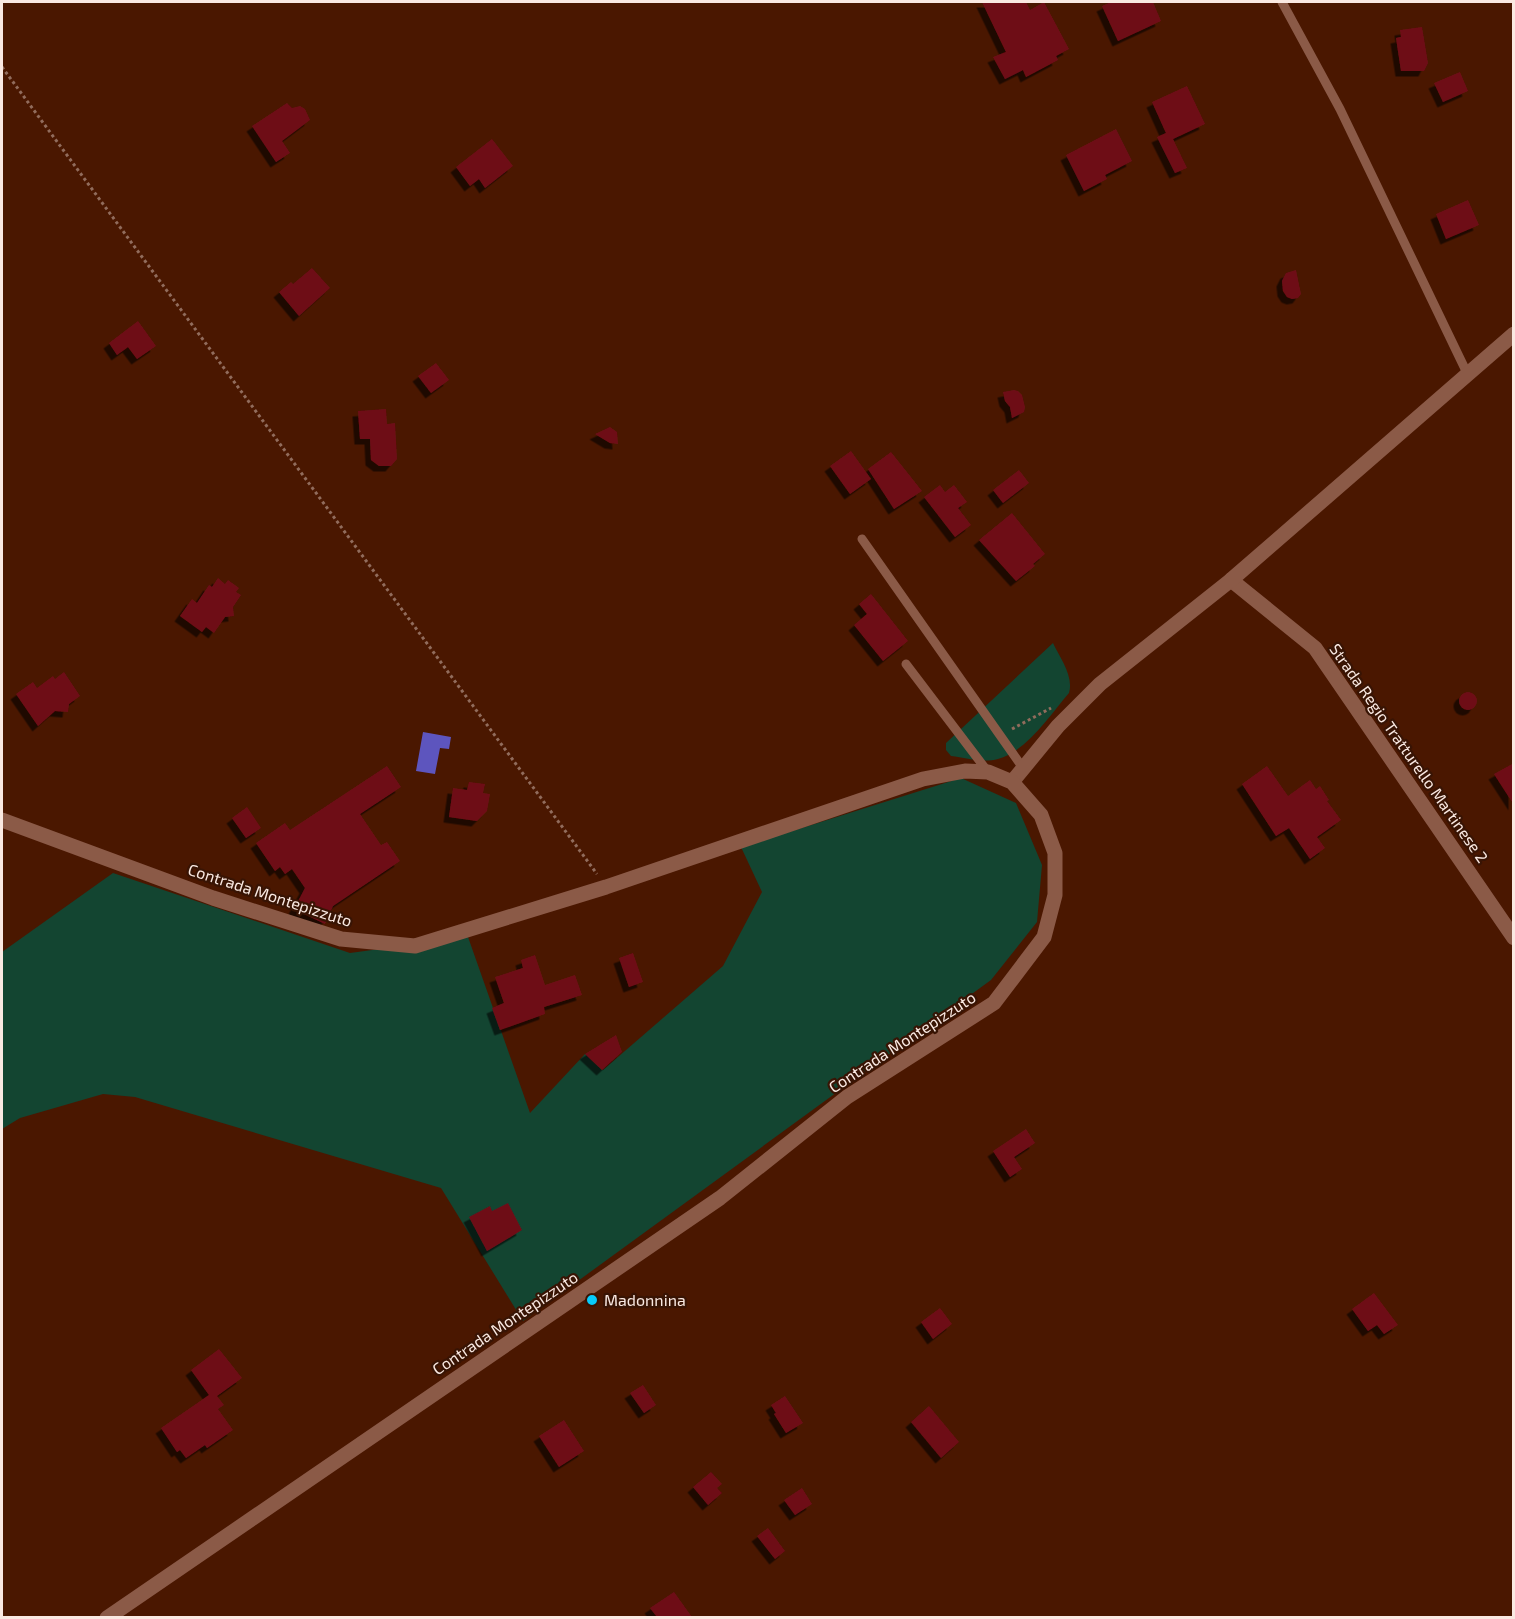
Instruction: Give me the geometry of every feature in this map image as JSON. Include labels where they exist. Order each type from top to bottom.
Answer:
[{"type":"street","points":[[1012,782],[1058,726],[1100,684],[1231,580],[1514,334]]},
{"type":"street","name":"Strada Regio Tratturello Martinese 2","points":[[1231,580],[1315,648],[1514,938]]},
{"type":"street","name":"Contrada Montepizzuto","points":[[2,820],[213,898],[341,939],[415,946],[606,887],[923,779],[965,771],[988,772],[1012,782],[1041,815],[1055,853],[1055,895],[1044,937],[994,1004],[847,1097],[720,1198],[107,1617]]},
{"type":"lane","points":[[1282,2],[1340,109],[1467,373]]},
{"type":"lane","points":[[862,539],[1023,768]]},
{"type":"lane","points":[[906,664],[988,772]]},
{"type":"path","points":[[2,67],[606,887]]},
{"type":"path","points":[[1000,735],[1060,704],[1085,698]]},
{"type":"green space","points":[[1053,643],[1070,680],[1069,693],[1037,731],[1019,748],[998,759],[980,760],[951,756],[946,750],[946,743]]},
{"type":"green space","points":[[961,778],[1016,803],[1042,865],[1037,922],[991,980],[523,1321],[441,1188],[135,1097],[103,1094],[20,1118],[2,1129],[2,952],[113,873],[350,953],[468,937],[530,1113],[585,1054],[603,1070],[723,966],[762,892],[741,847]]},
{"type":"shaded area","points":[[423,732],[451,737],[449,749],[440,748],[435,774],[416,771]]},
{"type":"building","points":[[982,2],[1026,2],[1030,10],[1044,2],[1069,49],[1056,56],[1058,60],[1026,77],[1023,70],[1005,79],[993,57],[1006,52]]},
{"type":"building","points":[[1111,2],[1153,2],[1161,21],[1118,41],[1102,6]]},
{"type":"building","points":[[1422,27],[1428,63],[1424,71],[1401,71],[1396,38],[1401,37],[1400,30]]},
{"type":"building","points":[[1460,72],[1468,91],[1443,102],[1434,83]]},
{"type":"building","points":[[1187,86],[1205,124],[1173,139],[1187,168],[1175,173],[1157,137],[1166,133],[1152,102]]},
{"type":"building","points":[[287,103],[292,108],[300,106],[305,109],[310,120],[282,141],[290,153],[276,162],[252,126]]},
{"type":"building","points":[[1116,129],[1132,161],[1105,175],[1107,179],[1084,191],[1066,155]]},
{"type":"building","points":[[492,139],[513,166],[485,188],[479,179],[470,186],[456,167]]},
{"type":"building","points":[[1468,200],[1479,225],[1446,239],[1436,214]]},
{"type":"building","points":[[312,268],[330,288],[299,316],[279,292]]},
{"type":"building","points":[[1296,270],[1301,294],[1298,298],[1292,299],[1287,297],[1283,291],[1282,281],[1286,273]]},
{"type":"building","points":[[138,321],[156,346],[137,359],[128,347],[117,355],[109,343]]},
{"type":"building","points":[[436,363],[449,380],[431,393],[418,376]]},
{"type":"building","points":[[1014,390],[1022,395],[1025,407],[1024,412],[1012,418],[1003,392]]},
{"type":"building","points":[[386,409],[387,424],[395,423],[397,459],[391,466],[379,466],[371,460],[370,439],[360,439],[358,411]]},
{"type":"building","points":[[610,427],[617,432],[618,444],[610,443],[595,434]]},
{"type":"building","points":[[851,451],[871,479],[850,494],[830,466]]},
{"type":"building","points":[[891,452],[922,491],[894,509],[868,469]]},
{"type":"building","points":[[1019,470],[1029,483],[1003,503],[993,490]]},
{"type":"building","points":[[940,485],[945,492],[954,485],[967,502],[958,508],[971,525],[955,537],[924,497]]},
{"type":"building","points":[[1012,513],[1045,554],[1033,564],[1035,566],[1016,581],[979,540]]},
{"type":"building","points":[[218,578],[225,584],[228,580],[239,588],[236,592],[241,595],[233,607],[234,616],[225,617],[214,633],[206,627],[202,632],[180,616],[192,599],[197,603],[209,585],[212,587]]},
{"type":"building","points":[[871,594],[908,641],[883,661],[854,625],[867,614],[859,604]]},
{"type":"building","points":[[64,672],[80,696],[69,704],[68,712],[55,711],[38,726],[16,694],[33,682],[37,688],[53,676],[55,679]]},
{"type":"building","points":[[1464,692],[1472,692],[1477,697],[1475,708],[1464,710],[1459,705],[1459,697]]},
{"type":"building","points":[[1514,763],[1514,805],[1494,774]]},
{"type":"building","points":[[387,766],[401,787],[360,814],[381,845],[387,842],[400,861],[333,906],[325,924],[294,909],[305,888],[292,869],[285,874],[280,867],[275,871],[256,843],[285,823],[290,830]]},
{"type":"building","points":[[1267,766],[1288,796],[1310,780],[1316,789],[1320,786],[1329,800],[1327,801],[1341,820],[1317,837],[1325,848],[1310,859],[1289,828],[1276,836],[1242,784]]},
{"type":"building","points":[[469,782],[485,784],[483,793],[490,794],[487,811],[477,821],[449,817],[453,788],[467,790]]},
{"type":"building","points":[[247,807],[261,828],[246,838],[232,818]]},
{"type":"building","points":[[633,953],[643,982],[629,987],[619,958]]},
{"type":"building","points":[[535,955],[545,985],[575,975],[582,995],[544,1007],[545,1014],[500,1030],[492,1008],[504,1003],[495,977],[523,968],[521,960]]},
{"type":"building","points":[[616,1035],[622,1052],[602,1070],[585,1054]]},
{"type":"building","points":[[1026,1129],[1035,1143],[1014,1157],[1022,1169],[1010,1177],[993,1151]]},
{"type":"building","points":[[508,1203],[522,1230],[487,1251],[469,1217],[490,1206],[492,1211]]},
{"type":"building","points":[[1374,1293],[1398,1325],[1384,1334],[1377,1325],[1368,1331],[1352,1309]]},
{"type":"building","points":[[940,1308],[952,1324],[933,1339],[921,1322]]},
{"type":"building","points":[[219,1349],[242,1378],[217,1396],[224,1405],[218,1409],[233,1430],[207,1448],[205,1445],[186,1458],[180,1450],[177,1452],[161,1428],[209,1395],[191,1370]]},
{"type":"building","points":[[643,1385],[656,1405],[644,1413],[630,1393]]},
{"type":"building","points":[[785,1396],[803,1423],[786,1433],[771,1405]]},
{"type":"building","points":[[929,1406],[959,1442],[941,1458],[911,1422]]},
{"type":"building","points":[[564,1420],[584,1451],[559,1467],[539,1436]]},
{"type":"building","points":[[711,1472],[722,1484],[717,1488],[722,1493],[708,1505],[693,1487]]},
{"type":"building","points":[[802,1488],[812,1504],[795,1515],[784,1500]]},
{"type":"building","points":[[768,1528],[785,1551],[775,1559],[757,1536]]},
{"type":"building","points":[[674,1592],[692,1617],[657,1617],[650,1608]]},
{"type":"place","name":"Madonnina","points":[[592,1300]]}]
